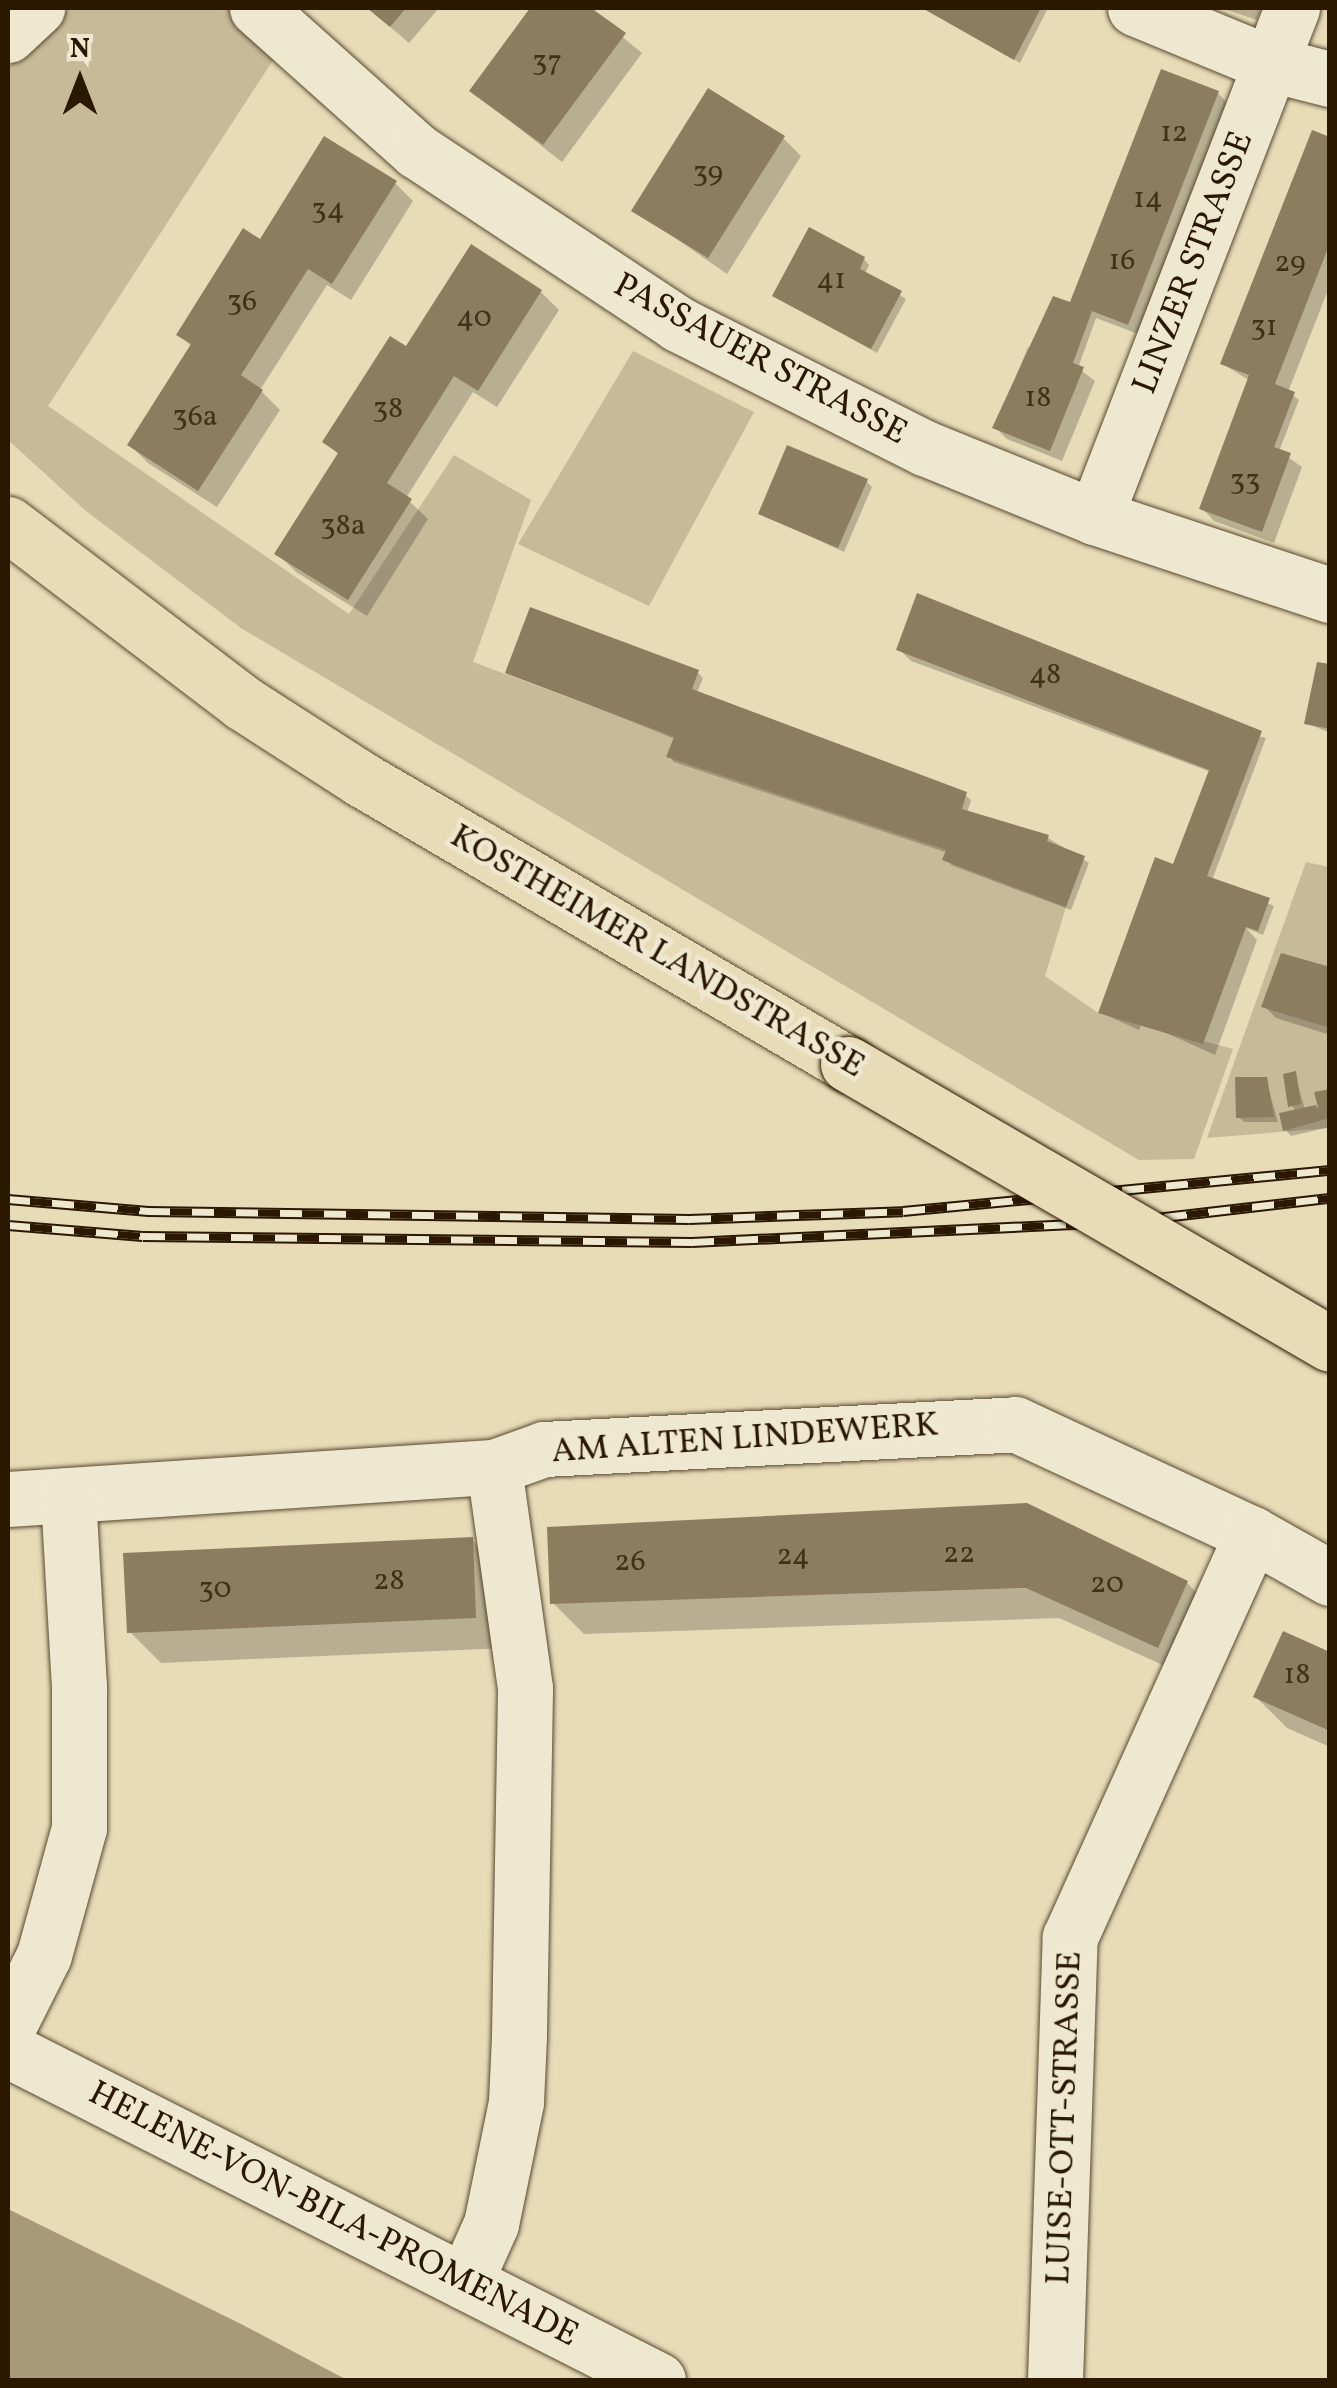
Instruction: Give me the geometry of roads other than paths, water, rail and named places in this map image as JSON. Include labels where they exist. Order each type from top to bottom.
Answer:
[{"type":"main road","name":"KOSTHEIMER LANDSTRASSE","points":[[8,524],[132,623],[317,750],[1330,1344]]},
{"type":"street","points":[[8,35],[37,8]]},
{"type":"street","name":"PASSAUER STRASSE","points":[[257,8],[417,152],[646,305],[892,433],[1095,518],[1330,595]]},
{"type":"street","points":[[1135,8],[1271,64],[1330,79]]},
{"type":"street","name":"LINZER STRASSE","points":[[1095,518],[1292,8]]},
{"type":"street","name":"AM ALTEN LINDEWERK","points":[[8,1499],[494,1467],[544,1449],[1014,1424],[1252,1534],[1330,1578]]},
{"type":"street","points":[[465,2282],[490,2224],[516,2102],[519,2036],[525,1688],[494,1467]]},
{"type":"street","points":[[8,2027],[44,1955],[79,1828],[79,1688],[68,1495]]},
{"type":"street","name":"LUISE-OTT-STRASSE","points":[[1055,2380],[1070,1937],[1252,1534]]},
{"type":"street","name":"HELENE-VON-BILA-PROMENADE","points":[[8,2050],[658,2380]]},
{"type":"railway","points":[[8,1199],[148,1211],[689,1219],[903,1211],[1330,1170]]},
{"type":"railway","points":[[8,1225],[143,1236],[692,1242],[1121,1222],[1330,1198]]}]
